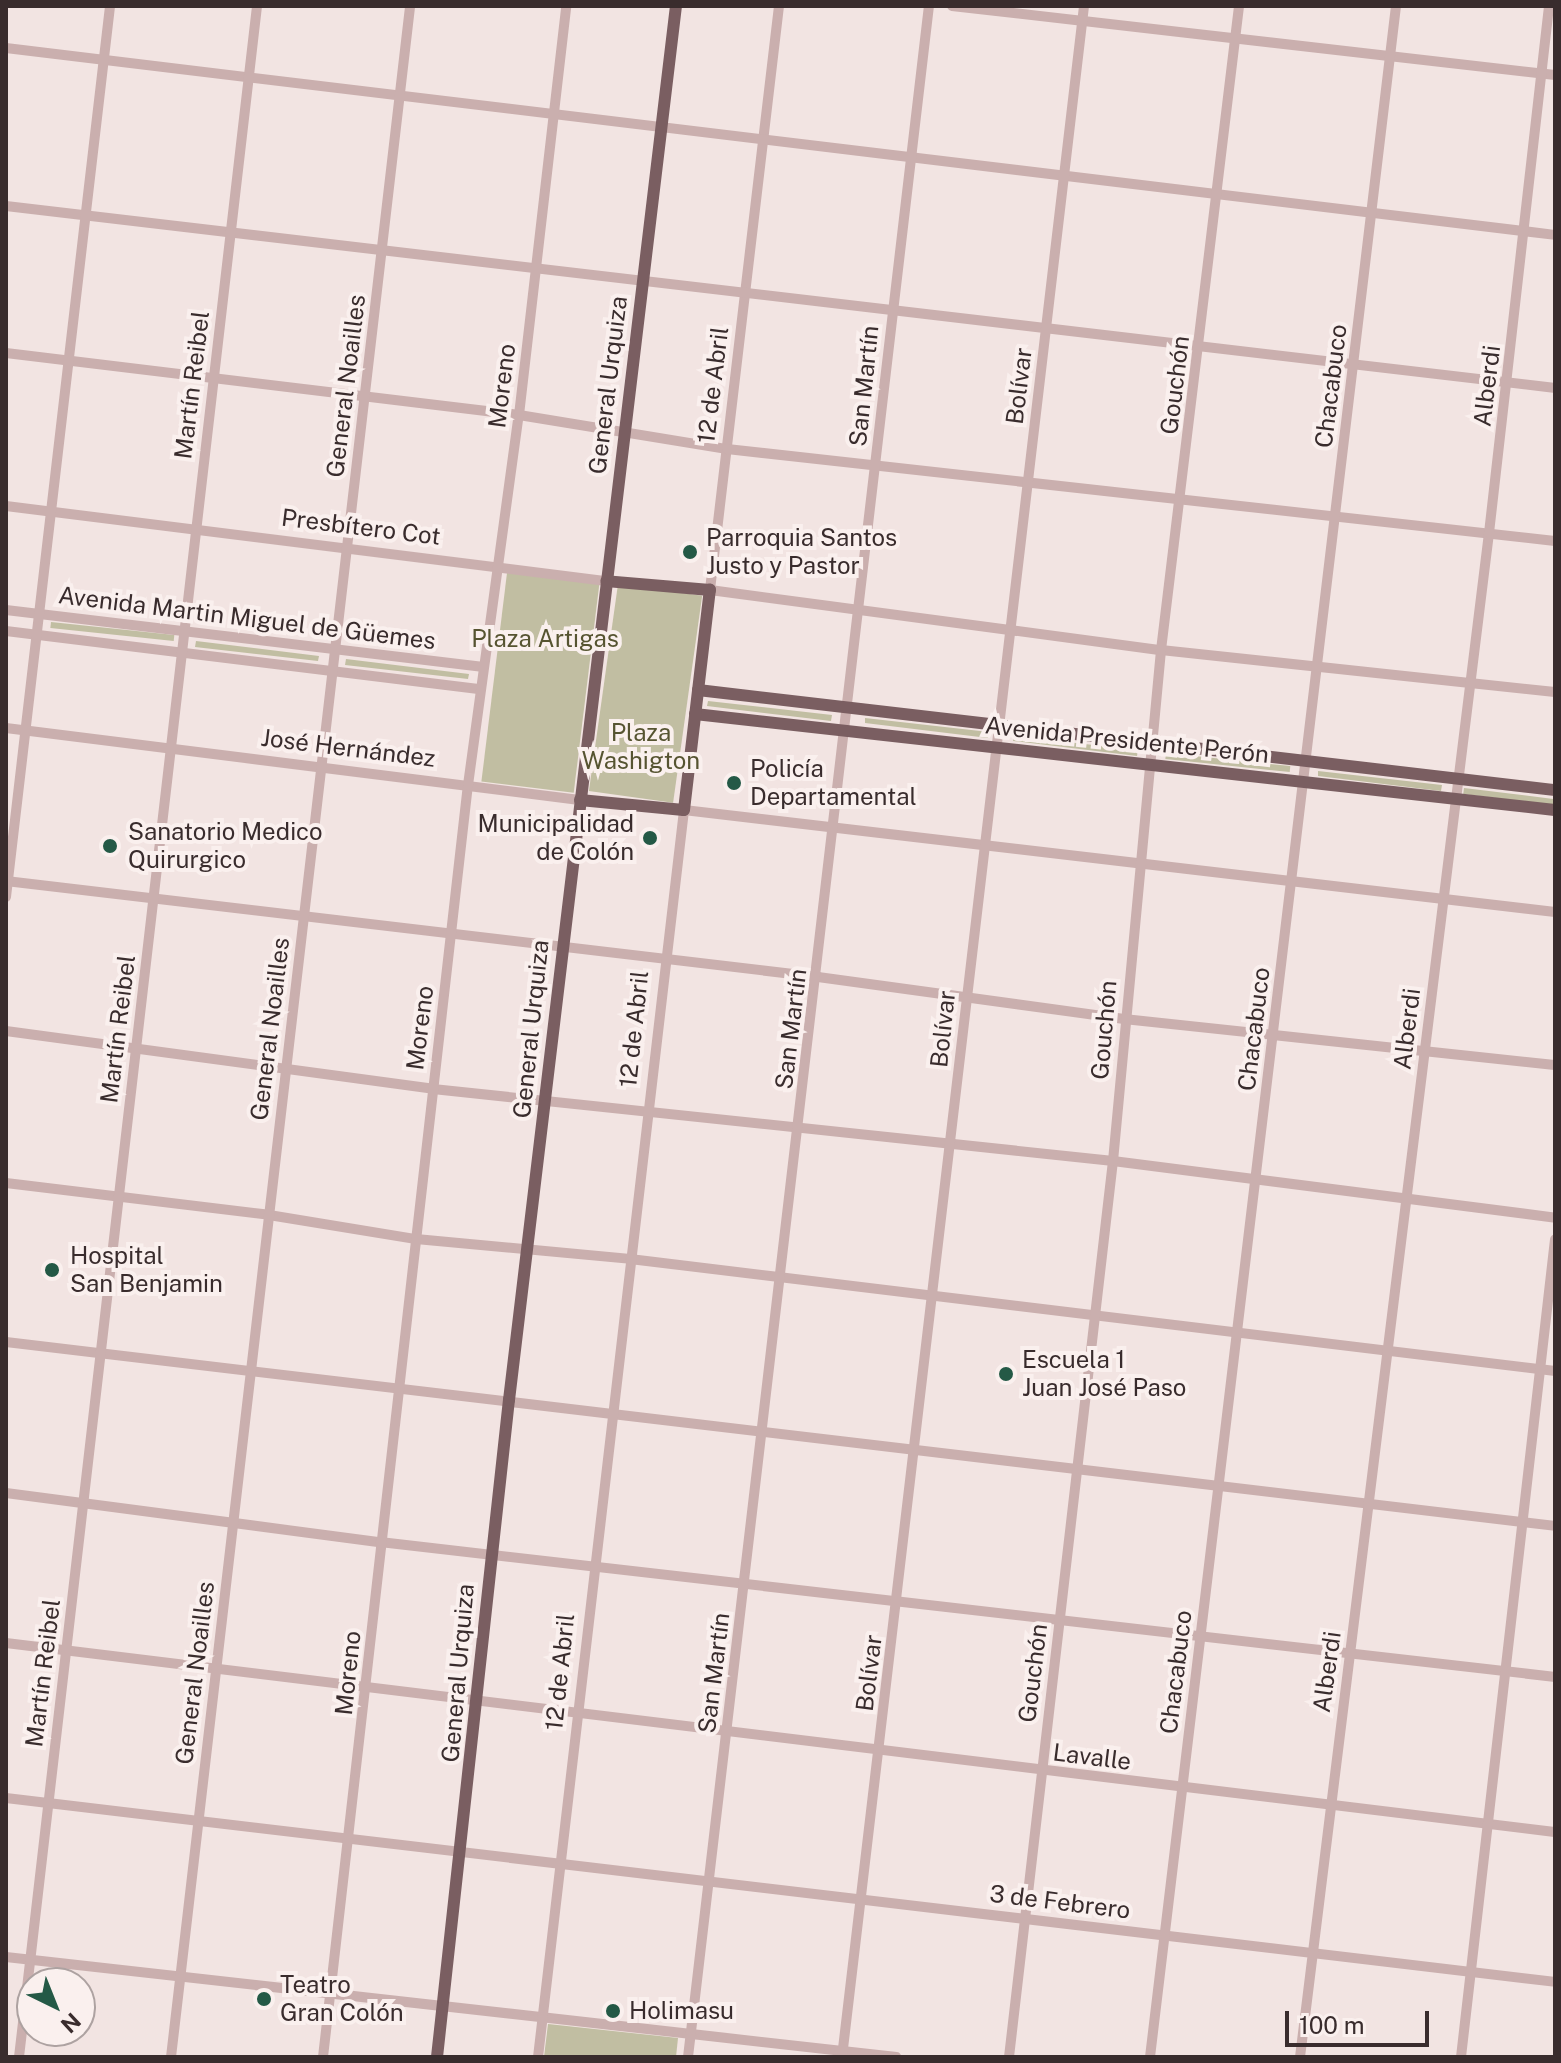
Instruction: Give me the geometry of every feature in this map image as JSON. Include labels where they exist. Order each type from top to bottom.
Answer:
[{"type":"main road","name":"General Urquiza","points":[[437,2057],[561,949],[676,6]]},
{"type":"main road","name":"Presbítero Cot","points":[[606,581],[710,590]]},
{"type":"main road","name":"12 de Abril","points":[[684,810],[710,590]]},
{"type":"main road","name":"Avenida Presidente Perón","points":[[698,690],[1555,790]]},
{"type":"main road","name":"Avenida Presidente Perón","points":[[695,714],[1555,810]]},
{"type":"main road","name":"José Hernández","points":[[580,800],[684,810]]},
{"type":"street","points":[[6,897],[110,6]]},
{"type":"street","name":"Martín Reibel","points":[[19,2057],[257,6]]},
{"type":"street","name":"General Noailles","points":[[171,2057],[410,6]]},
{"type":"street","name":"Moreno","points":[[323,2057],[368,1687],[380,1542],[468,785],[519,415],[566,6]]},
{"type":"street","name":"12 de Abril","points":[[710,590],[766,139],[779,6]]},
{"type":"street","name":"San Martín","points":[[688,2057],[836,828],[891,313],[929,6]]},
{"type":"street","points":[[952,6],[1550,74]]},
{"type":"street","name":"Bolívar","points":[[843,2054],[934,1296],[966,996],[989,846],[1003,726],[1010,628],[1084,6]]},
{"type":"street","name":"Gouchón","points":[[1009,2057],[1113,1161],[1161,650],[1200,350],[1239,6]]},
{"type":"street","name":"Chacabuco","points":[[1150,2057],[1396,6]]},
{"type":"street","name":"Alberdi","points":[[1300,2057],[1507,381],[1550,74],[1549,6]]},
{"type":"street","points":[[6,48],[1555,235]]},
{"type":"street","points":[[6,206],[1200,350],[1555,388]]},
{"type":"street","points":[[6,353],[519,415],[727,449],[1028,480],[1555,541]]},
{"type":"street","name":"Presbítero Cot","points":[[6,506],[606,581]]},
{"type":"street","points":[[710,590],[860,613],[1010,628],[1161,650],[1317,664],[1555,692]]},
{"type":"street","name":"Avenida Martin Miguel de Güemes","points":[[6,610],[484,667]]},
{"type":"street","name":"Avenida Martin Miguel de Güemes","points":[[6,631],[480,689]]},
{"type":"street","name":"José Hernández","points":[[6,728],[580,800]]},
{"type":"street","points":[[684,810],[1139,866],[1555,912]]},
{"type":"street","name":"12 de Abril","points":[[538,2057],[664,958],[684,810]]},
{"type":"street","points":[[7,881],[561,949],[818,977],[1124,1019],[1555,1065]]},
{"type":"street","points":[[6,1031],[433,1089],[1113,1161],[1555,1218]]},
{"type":"street","points":[[6,1183],[269,1215],[416,1239],[630,1259],[1555,1371]]},
{"type":"street","points":[[1461,2057],[1555,1239]]},
{"type":"street","points":[[6,1342],[251,1370],[399,1391],[612,1411],[1077,1471],[1368,1502],[1555,1526]]},
{"type":"street","points":[[6,1493],[380,1542],[1555,1677]]},
{"type":"street","name":"Lavalle","points":[[6,1643],[880,1748],[1042,1772],[1555,1832]]},
{"type":"street","name":"3 de Febrero","points":[[6,1798],[560,1861],[1555,1982]]},
{"type":"street","points":[[6,1957],[180,1979],[443,2005],[843,2054],[896,2057]]},
{"type":"green space","name":"Plaza Artigas","points":[[507,573],[599,584],[574,793],[481,781]]},
{"type":"green space","name":"Plaza Washigton","points":[[618,584],[702,596],[673,803],[589,791]]},
{"type":"green space","points":[[51,622],[174,635],[174,641],[50,628]]},
{"type":"green space","points":[[196,641],[319,656],[318,661],[195,647]]},
{"type":"green space","points":[[346,659],[469,674],[468,679],[345,665]]},
{"type":"green space","points":[[708,701],[832,715],[831,721],[707,706]]},
{"type":"green space","points":[[865,718],[989,732],[988,738],[865,723]]},
{"type":"green space","points":[[1014,736],[1138,750],[1137,756],[1013,741]]},
{"type":"green space","points":[[1166,753],[1290,766],[1290,772],[1165,759]]},
{"type":"green space","points":[[1318,771],[1442,785],[1441,791],[1318,776]]},
{"type":"green space","points":[[1464,788],[1555,799],[1555,805],[1463,794]]},
{"type":"green space","points":[[548,2024],[678,2038],[676,2057],[544,2057]]},
{"type":"place","name":"Parroquia Santos Justo y Pastor","points":[[690,552]]},
{"type":"place","name":"Policía Departamental","points":[[734,783]]},
{"type":"place","name":"Municipalidad de Colón","points":[[650,838]]},
{"type":"place","name":"Sanatorio Medico Quirurgico","points":[[110,846]]},
{"type":"place","name":"Hospital San Benjamin","points":[[52,1270]]},
{"type":"place","name":"Escuela 1 Juan José Paso","points":[[1006,1374]]},
{"type":"place","name":"Teatro Gran Colón","points":[[264,1999]]},
{"type":"place","name":"Holimasu","points":[[613,2011]]}]
